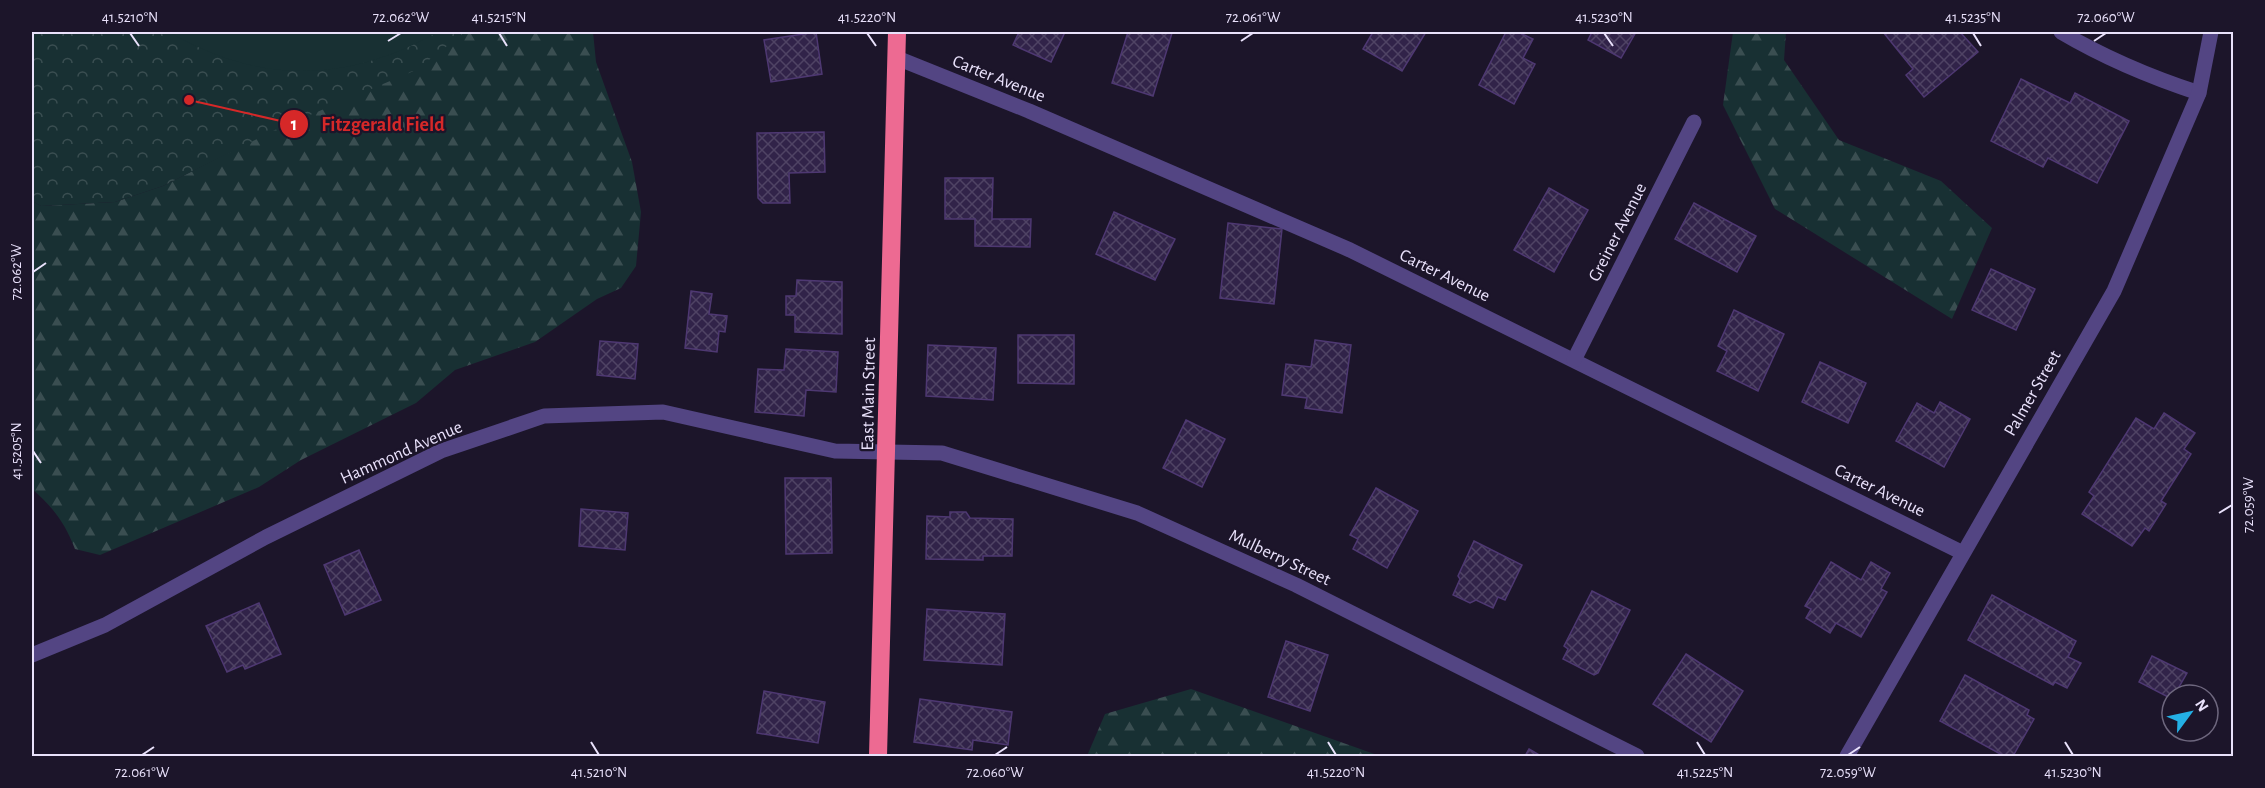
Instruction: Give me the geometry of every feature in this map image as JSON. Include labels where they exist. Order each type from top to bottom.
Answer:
[{"type":"highway","name":"East Main Street","points":[[878,756],[888,452],[897,32]]},
{"type":"street","points":[[2061,32],[2102,56],[2152,78],[2199,93]]},
{"type":"street","name":"Palmer Street","points":[[1847,756],[2114,291],[2199,93],[2211,32]]},
{"type":"street","name":"Carter Avenue","points":[[897,58],[1029,111],[1350,250],[1963,553]]},
{"type":"street","name":"Greiner Avenue","points":[[1574,360],[1694,122]]},
{"type":"street","name":"Hammond Avenue","points":[[32,655],[105,625],[266,537],[441,451],[544,416],[663,412],[835,450],[888,452]]},
{"type":"street","name":"Mulberry Street","points":[[888,452],[923,451],[960,457],[1137,513],[1296,585],[1637,756]]},
{"type":"green space","points":[[32,32],[465,32],[416,70],[277,129],[163,186],[115,202],[41,206],[32,201]]},
{"type":"green space","points":[[169,32],[438,32],[404,49],[370,61],[337,68],[304,71],[270,69],[237,62],[203,49]]},
{"type":"green space","points":[[465,32],[593,32],[596,62],[632,162],[641,212],[636,266],[621,288],[597,299],[535,342],[455,370],[416,403],[301,460],[259,487],[100,555],[75,549],[58,516],[32,489],[32,201],[41,206],[115,202],[163,186]]},
{"type":"green space","points":[[1733,32],[1786,32],[1784,60],[1839,140],[1941,181],[1992,228],[1952,319],[1775,209],[1723,105]]},
{"type":"green space","points":[[1191,689],[1380,756],[1087,756],[1105,714]]},
{"type":"building","points":[[816,32],[822,74],[771,82],[764,40]]},
{"type":"building","points":[[1019,32],[1065,32],[1051,62],[1013,45]]},
{"type":"building","points":[[1128,32],[1172,33],[1153,96],[1112,83]]},
{"type":"building","points":[[1373,32],[1426,32],[1402,71],[1363,49]]},
{"type":"building","points":[[1506,32],[1518,32],[1533,39],[1523,58],[1535,64],[1514,104],[1479,85]]},
{"type":"building","points":[[1592,32],[1636,32],[1621,58],[1588,40]]},
{"type":"building","points":[[1883,32],[1960,32],[1978,52],[1924,97],[1906,75],[1913,69]]},
{"type":"building","points":[[2021,79],[2070,103],[2075,93],[2129,121],[2097,183],[2048,158],[2043,167],[1991,141]]},
{"type":"building","points":[[824,132],[825,172],[789,173],[790,203],[763,203],[758,198],[757,133]]},
{"type":"building","points":[[945,178],[993,178],[992,219],[1031,219],[1030,247],[975,246],[975,219],[945,219]]},
{"type":"building","points":[[1549,188],[1588,210],[1554,272],[1514,250]]},
{"type":"building","points":[[1694,203],[1756,236],[1737,272],[1675,239]]},
{"type":"building","points":[[1114,212],[1175,239],[1155,280],[1096,254]]},
{"type":"building","points":[[1228,223],[1282,229],[1274,304],[1220,298]]},
{"type":"building","points":[[1991,269],[2035,289],[2016,330],[1972,310]]},
{"type":"building","points":[[797,280],[842,282],[842,334],[795,332],[795,315],[786,315],[786,296],[796,296]]},
{"type":"building","points":[[691,291],[712,294],[709,314],[727,316],[725,332],[719,331],[717,352],[685,348]]},
{"type":"building","points":[[1734,310],[1784,334],[1758,391],[1717,371],[1727,351],[1718,346]]},
{"type":"building","points":[[1018,335],[1074,335],[1074,384],[1018,383]]},
{"type":"building","points":[[1315,340],[1351,345],[1342,413],[1305,408],[1307,398],[1282,395],[1286,364],[1311,367]]},
{"type":"building","points":[[600,341],[638,344],[635,379],[597,375]]},
{"type":"building","points":[[928,345],[996,348],[993,400],[926,396]]},
{"type":"building","points":[[786,349],[838,352],[836,392],[806,390],[804,416],[755,412],[758,369],[784,370]]},
{"type":"building","points":[[1820,362],[1866,383],[1848,423],[1802,402]]},
{"type":"building","points":[[1940,402],[1970,419],[1944,467],[1896,441],[1917,403],[1934,413]]},
{"type":"building","points":[[2164,413],[2195,433],[2184,449],[2191,454],[2161,501],[2166,504],[2149,531],[2145,528],[2132,546],[2082,514],[2094,496],[2089,492],[2136,418],[2154,429]]},
{"type":"building","points":[[1186,420],[1225,439],[1202,487],[1163,468]]},
{"type":"building","points":[[785,478],[831,478],[832,553],[786,554]]},
{"type":"building","points":[[1376,488],[1418,511],[1387,568],[1353,549],[1358,539],[1350,535]]},
{"type":"building","points":[[581,509],[628,513],[625,550],[579,546]]},
{"type":"building","points":[[950,512],[966,512],[970,518],[1013,519],[1012,556],[983,556],[983,560],[926,559],[927,516],[950,517]]},
{"type":"building","points":[[1474,541],[1522,565],[1505,600],[1498,597],[1493,608],[1476,600],[1470,603],[1453,595],[1460,579],[1458,576]]},
{"type":"building","points":[[359,550],[381,600],[345,615],[324,565]]},
{"type":"building","points":[[1831,562],[1861,580],[1871,562],[1890,573],[1881,589],[1887,592],[1861,637],[1836,623],[1830,633],[1806,618],[1811,609],[1805,606]]},
{"type":"building","points":[[1592,591],[1630,610],[1598,673],[1594,675],[1563,659],[1568,649],[1564,646]]},
{"type":"building","points":[[1992,595],[2076,641],[2068,657],[2081,663],[2067,688],[2055,682],[2053,685],[1968,640]]},
{"type":"building","points":[[259,603],[281,654],[245,669],[243,665],[227,672],[206,626]]},
{"type":"building","points":[[927,609],[1005,614],[1002,665],[924,660]]},
{"type":"building","points":[[1286,641],[1328,655],[1310,711],[1268,697]]},
{"type":"building","points":[[1686,654],[1743,691],[1711,742],[1653,704]]},
{"type":"building","points":[[2152,656],[2187,673],[2181,683],[2160,683],[2160,693],[2139,682]]},
{"type":"building","points":[[1965,675],[2029,710],[2027,715],[2034,719],[2013,756],[2004,756],[1940,721]]},
{"type":"building","points":[[764,691],[825,702],[818,743],[757,733]]},
{"type":"building","points":[[920,699],[1012,712],[1008,745],[973,740],[972,750],[914,742]]},
{"type":"building","points":[[1529,749],[1541,756],[1525,756]]},
{"type":"place","name":"Fitzgerald Field","points":[[189,100]]}]
